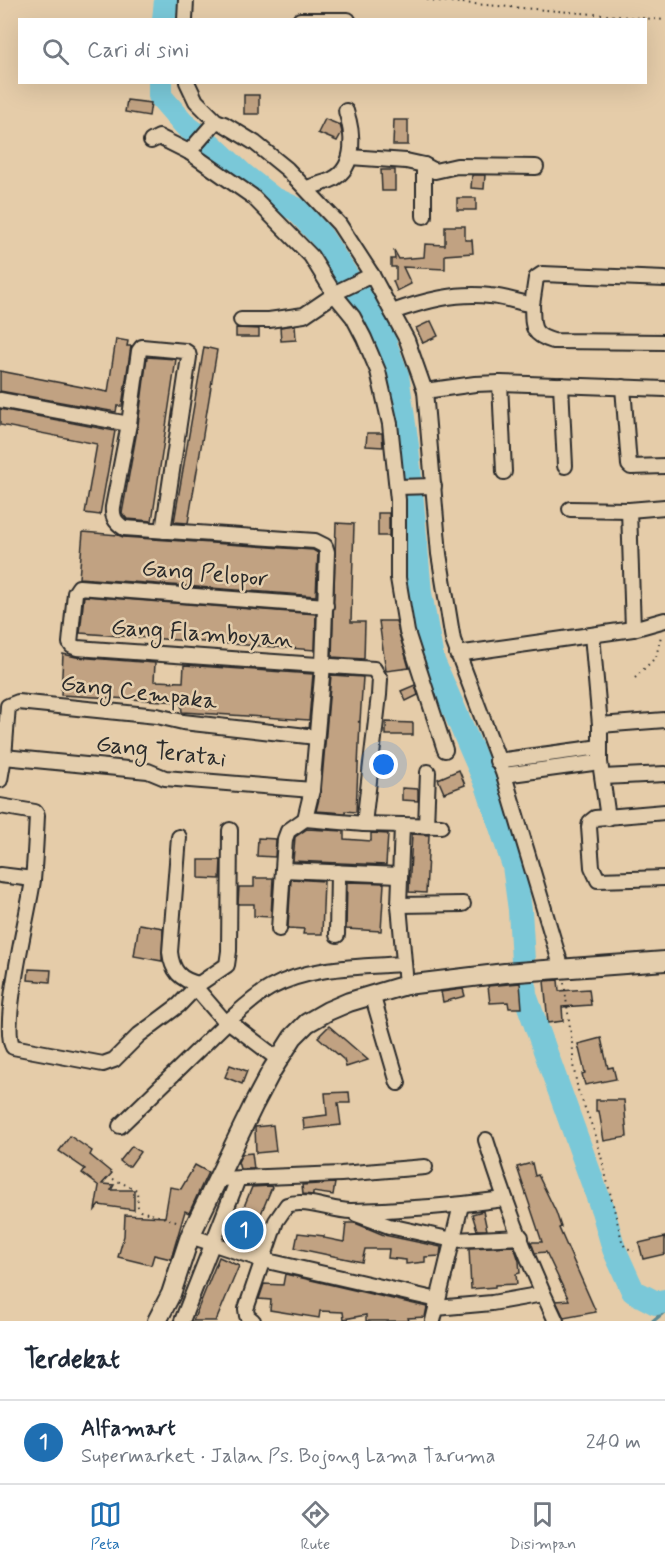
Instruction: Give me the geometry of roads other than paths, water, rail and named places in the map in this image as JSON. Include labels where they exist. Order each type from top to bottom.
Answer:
[{"type":"main road","points":[[157,1321],[171,1294],[192,1232],[259,1096],[293,1037],[307,1023],[328,1011],[372,994],[406,985],[505,973],[665,961]]},
{"type":"street","points":[[185,18],[186,0]]},
{"type":"street","points":[[188,84],[196,101],[213,125],[255,143],[307,188],[339,224],[407,340],[424,390],[428,486],[438,554],[458,654],[504,775],[557,970]]},
{"type":"street","points":[[307,188],[333,179],[346,168],[350,157],[351,134],[346,111]]},
{"type":"street","points":[[191,149],[213,125]]},
{"type":"street","points":[[151,141],[159,137],[191,149],[252,196],[311,256],[353,318],[378,371],[390,424],[400,487],[398,578],[405,623],[445,750]]},
{"type":"street","points":[[350,157],[397,160],[424,165],[435,171],[457,166],[536,167]]},
{"type":"street","points":[[424,165],[424,216]]},
{"type":"street","points":[[665,279],[542,274],[536,278],[532,305],[533,329],[540,337],[553,341],[665,342]]},
{"type":"street","points":[[241,320],[269,320],[304,315],[368,277]]},
{"type":"street","points":[[392,312],[424,301],[461,296],[491,296],[532,305]]},
{"type":"street","points":[[163,531],[189,365],[188,353],[142,347],[139,351],[129,424],[113,507],[114,520],[124,528],[163,531],[315,541],[325,546],[327,552],[323,665],[312,790],[305,819]]},
{"type":"street","points":[[424,390],[500,383],[665,389]]},
{"type":"street","points":[[500,383],[504,472]]},
{"type":"street","points":[[561,385],[565,466]]},
{"type":"street","points":[[623,387],[629,465],[665,466]]},
{"type":"street","points":[[0,400],[129,424]]},
{"type":"street","points":[[400,487],[428,486]]},
{"type":"street","points":[[570,509],[629,510],[665,507]]},
{"type":"street","points":[[629,510],[633,629]]},
{"type":"street","name":"Gang Pelopor","points":[[77,648],[70,643],[75,593],[76,588],[81,587],[326,606]]},
{"type":"street","points":[[458,654],[633,629],[664,620]]},
{"type":"street","points":[[592,635],[600,725],[600,754],[608,818]]},
{"type":"street","name":"Gang Flamboyan","points":[[77,648],[374,669],[380,679],[364,824]]},
{"type":"street","name":"Gang Cempaka","points":[[4,758],[8,706],[18,702],[157,716],[183,722],[316,737]]},
{"type":"street","points":[[600,725],[665,721]]},
{"type":"street","points":[[497,761],[600,754]]},
{"type":"street","points":[[504,775],[600,754]]},
{"type":"street","points":[[0,780],[4,758]]},
{"type":"street","name":"Gang Teratai","points":[[4,758],[148,771],[165,778],[312,790]]},
{"type":"street","points":[[279,929],[285,839],[288,831],[305,819],[433,826],[428,772]]},
{"type":"street","points":[[603,777],[665,774]]},
{"type":"street","points":[[0,806],[29,810],[37,815],[33,879],[13,981],[8,1033],[13,1047],[106,1064],[114,1060],[139,1035],[179,1005],[198,986],[227,965],[231,830]]},
{"type":"street","points":[[665,812],[592,820],[589,827],[592,867],[598,880],[665,878]]},
{"type":"street","points":[[402,826],[399,905],[406,985]]},
{"type":"street","points":[[179,837],[170,952],[174,970],[187,981],[198,986],[227,1022],[279,1060]]},
{"type":"street","points":[[283,870],[399,875]]},
{"type":"street","points":[[337,935],[338,872]]},
{"type":"street","points":[[0,875],[33,879]]},
{"type":"street","points":[[399,905],[463,904]]},
{"type":"street","points":[[120,1126],[227,1022],[269,988],[309,973],[404,964]]},
{"type":"street","points":[[372,994],[398,1083]]},
{"type":"street","points":[[486,1140],[504,1199],[556,1321]]},
{"type":"street","points":[[219,1179],[384,1172],[425,1167]]},
{"type":"street","points":[[182,1321],[238,1179]]},
{"type":"street","points":[[348,1211],[461,1205],[504,1199]]},
{"type":"street","points":[[253,1321],[247,1316],[246,1309],[276,1221],[287,1205],[296,1203],[348,1211],[389,1226],[453,1240],[521,1237]]},
{"type":"street","points":[[435,1310],[461,1205]]},
{"type":"street","points":[[192,1232],[211,1243],[263,1260],[435,1310],[543,1294]]},
{"type":"waterway","points":[[164,18],[166,0]]},
{"type":"waterway","points":[[160,84],[160,96],[186,126],[272,198],[296,209],[321,236],[377,323],[397,375],[407,446],[420,593],[432,659],[487,785],[514,866],[520,910],[525,995],[603,1211],[614,1249],[633,1291],[656,1303],[665,1301]]},
{"type":"waterway","points":[[653,1321],[665,1311]]},
{"type":"place","name":"Alfamart","points":[[244,1230]]}]
